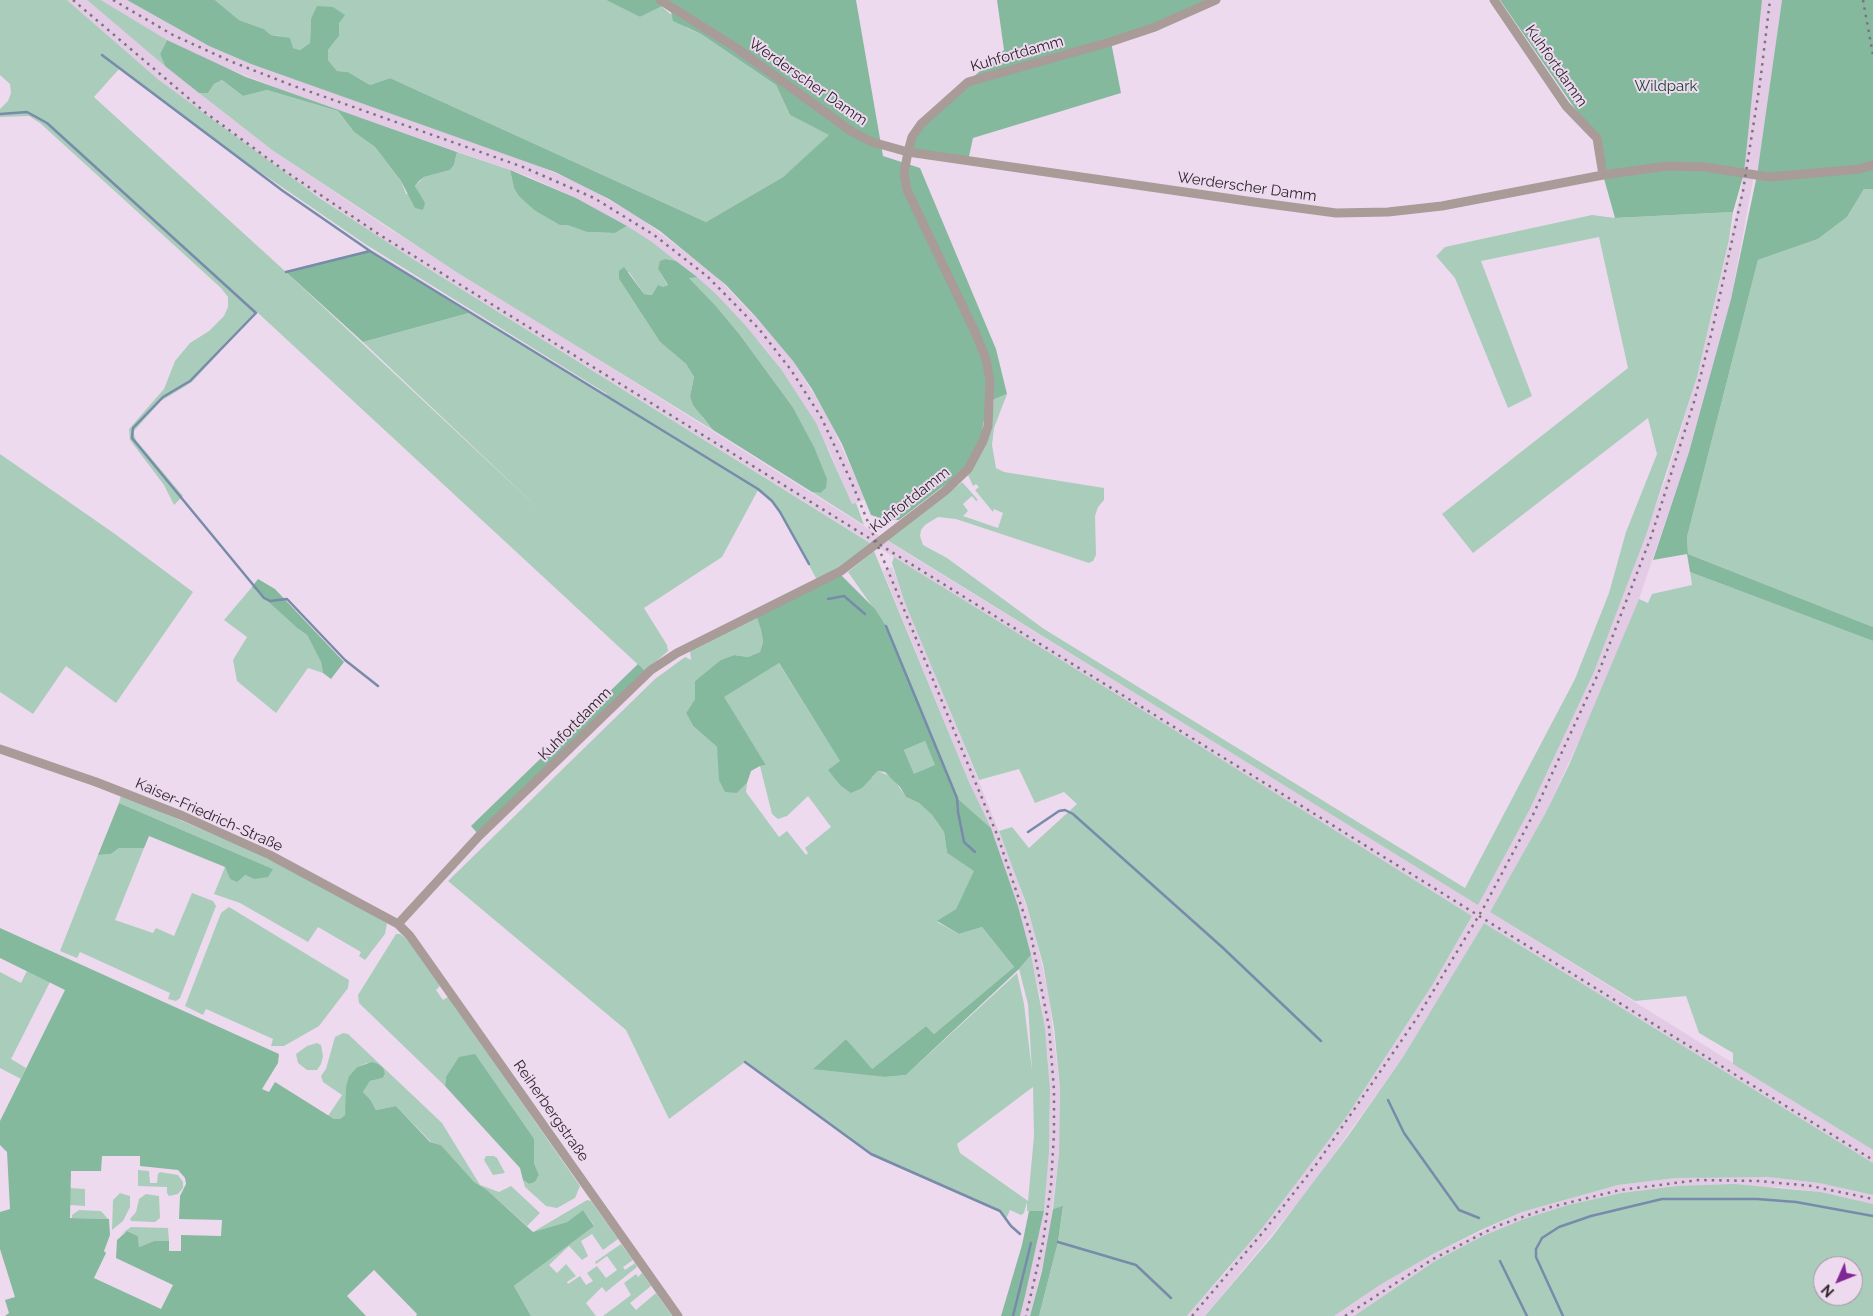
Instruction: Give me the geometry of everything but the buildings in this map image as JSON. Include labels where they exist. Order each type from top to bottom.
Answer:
[{"type":"street","name":"Werderscher Damm","points":[[660,0],[735,47],[851,131],[872,142],[908,152],[1336,212],[1388,212],[1442,206],[1602,174],[1667,166],[1704,167],[1769,177],[1860,169],[1873,166]]},
{"type":"street","name":"Kuhfortdamm","points":[[398,924],[479,836],[651,670],[677,653],[842,571],[945,491],[968,469],[983,441],[988,426],[990,405],[989,373],[986,359],[974,332],[907,190],[904,173],[908,152],[916,130],[968,82],[1110,42],[1155,26],[1216,0]]},
{"type":"street","name":"Kuhfortdamm","points":[[1494,0],[1566,106],[1596,138],[1602,174]]},
{"type":"street","name":"Kaiser-Friedrich-Straße","points":[[0,749],[96,782],[183,816],[275,858],[398,924]]},
{"type":"street","name":"Reiherbergstraße","points":[[398,924],[410,936],[678,1316]]},
{"type":"shaded area","points":[[67,0],[87,0],[214,105],[272,150],[388,228],[923,563],[1478,904],[1529,811],[1594,672],[1667,475],[1697,377],[1741,192],[1762,0],[1782,0],[1757,175],[1754,175],[1731,299],[1689,452],[1639,599],[1591,715],[1545,814],[1490,912],[1873,1150],[1873,1163],[1484,923],[1403,1057],[1306,1193],[1205,1316],[1187,1316],[1226,1272],[1347,1116],[1433,984],[1472,916],[381,239],[265,160],[159,80]]},
{"type":"shaded area","points":[[101,0],[127,0],[209,46],[251,64],[534,164],[583,185],[640,218],[713,273],[772,335],[793,361],[828,417],[865,499],[852,505],[829,450],[781,369],[761,344],[703,284],[633,230],[576,198],[530,177],[290,93],[204,59],[163,38]]},
{"type":"shaded area","points":[[892,567],[1015,871],[1035,934],[1049,996],[1060,1089],[1059,1153],[1048,1243],[1030,1316],[1020,1316],[1044,1211],[1050,1121],[1048,1059],[1040,996],[1018,906],[994,836],[969,782],[883,571]]},
{"type":"shaded area","points":[[1768,1177],[1819,1183],[1873,1195],[1873,1204],[1821,1192],[1779,1187],[1677,1186],[1621,1193],[1568,1205],[1435,1261],[1354,1316],[1334,1316],[1380,1285],[1433,1254],[1522,1212],[1618,1185],[1676,1178]]},
{"type":"green space","points":[[0,0],[67,0],[159,80],[321,199],[413,259],[870,543],[840,568],[817,580],[780,512],[772,501],[758,490],[722,557],[644,608],[667,645],[668,651],[645,671],[257,312],[192,382],[161,401],[133,432],[136,440],[183,496],[174,505],[164,485],[130,440],[129,429],[164,389],[175,361],[190,343],[209,331],[224,316],[228,307],[228,297],[221,288],[40,123],[29,116],[0,117],[0,109],[8,101],[11,93],[10,84],[0,75]],"holes":[[[119,69],[212,139],[365,244],[607,394],[606,396],[469,313],[363,342],[543,513],[286,272],[94,97]]]},
{"type":"green space","points":[[87,0],[101,0],[167,40],[160,54],[165,66]]},
{"type":"green space","points":[[127,0],[215,0],[239,20],[264,29],[271,35],[290,38],[293,48],[300,50],[310,43],[311,19],[317,6],[333,7],[345,15],[339,23],[339,36],[328,50],[328,60],[337,71],[348,72],[370,85],[390,78],[706,222],[783,177],[829,135],[790,115],[776,85],[701,34],[673,21],[671,12],[662,6],[640,17],[606,0],[856,0],[883,156],[920,168],[996,349],[1007,394],[987,402],[981,437],[963,471],[899,520],[883,519],[871,515],[842,444],[812,389],[793,361],[726,285],[660,231],[609,199],[555,172],[251,64],[209,46]]},
{"type":"green space","points":[[215,0],[606,0],[640,17],[661,6],[687,28],[701,34],[776,85],[790,115],[830,135],[783,177],[706,222],[390,78],[370,85],[348,72],[337,71],[328,60],[328,50],[339,36],[339,23],[311,19],[310,43],[300,50],[293,48],[280,36],[271,35],[264,29],[239,20]]},
{"type":"green space","points":[[997,0],[1216,0],[1111,42],[1121,93],[973,138],[968,161],[908,152],[931,114],[1004,50]]},
{"type":"green space","name":"Wildpark","points":[[1500,0],[1762,0],[1744,173],[1733,212],[1615,218],[1603,175],[1600,150],[1589,129]]},
{"type":"green space","points":[[1782,0],[1873,0],[1873,189],[1864,189],[1847,217],[1818,239],[1758,260],[1687,537],[1688,554],[1873,627],[1873,641],[1690,572],[1687,554],[1653,560],[1689,452],[1731,299],[1757,175]]},
{"type":"green space","points":[[167,40],[246,77],[457,152],[454,165],[450,170],[424,177],[419,181],[415,186],[425,203],[423,210],[415,208],[401,181],[375,147],[354,132],[338,111],[267,90],[243,96],[222,80],[214,84],[208,93],[199,93],[165,66],[160,54]]},
{"type":"green space","points":[[222,80],[243,96],[267,90],[338,111],[354,132],[375,147],[401,181],[406,194],[419,194],[415,186],[424,177],[450,170],[454,165],[457,152],[510,170],[514,188],[534,210],[587,232],[615,233],[627,226],[652,242],[676,261],[666,259],[658,269],[668,286],[652,295],[644,294],[629,272],[619,279],[660,342],[686,364],[694,377],[690,396],[703,418],[713,430],[458,273],[272,150],[199,93],[208,93],[214,84]]},
{"type":"green space","points":[[510,170],[576,198],[627,226],[615,233],[587,232],[568,225],[560,225],[534,210],[519,196],[514,188]]},
{"type":"green space","points":[[1864,189],[1873,189],[1873,627],[1688,554],[1687,537],[1758,260],[1818,239],[1847,217]]},
{"type":"green space","points":[[1733,212],[1729,240],[1697,377],[1646,535],[1594,672],[1529,811],[1478,905],[887,540],[962,482],[978,500],[976,501],[972,496],[963,504],[968,511],[963,516],[998,528],[1003,513],[994,509],[993,512],[975,490],[979,487],[976,484],[973,486],[968,475],[986,443],[991,428],[994,399],[1007,394],[994,428],[992,445],[996,468],[1004,472],[1104,488],[1104,500],[1098,507],[1095,516],[1096,555],[1093,561],[1089,563],[956,519],[938,517],[925,525],[921,530],[920,536],[923,545],[947,558],[1044,629],[1465,888],[1575,679],[1609,593],[1626,532],[1657,454],[1648,418],[1473,553],[1442,514],[1628,368],[1599,237],[1481,261],[1532,396],[1508,408],[1455,278],[1436,256],[1445,247],[1592,215],[1615,218]]},
{"type":"green space","points":[[370,251],[469,313],[363,342],[286,272]]},
{"type":"green space","points":[[666,259],[676,261],[697,277],[689,278],[740,335],[792,406],[814,447],[827,479],[826,488],[820,493],[812,492],[713,430],[693,405],[690,396],[694,377],[686,364],[660,342],[619,279],[619,271],[624,267],[644,294],[652,295],[658,285],[663,287],[668,285],[658,269],[660,261]]},
{"type":"green space","points":[[688,277],[697,277],[717,295],[746,326],[781,369],[816,423],[852,504],[856,503],[864,525],[812,492],[820,493],[792,406],[740,335]]},
{"type":"green space","points":[[0,454],[115,534],[193,592],[116,703],[66,666],[33,714],[0,692]]},
{"type":"green space","points":[[874,551],[969,782],[991,828],[957,798],[886,626],[848,572]]},
{"type":"green space","points":[[894,557],[1472,916],[1433,984],[1347,1116],[1263,1227],[1187,1316],[1039,1316],[1058,1242],[1063,1207],[1053,1209],[1059,1153],[1060,1089],[1054,1027],[1043,964],[1026,903],[999,831],[1012,827],[1029,848],[1077,804],[1064,792],[1035,803],[1019,769],[979,780],[905,603],[892,563]]},
{"type":"green space","points":[[1690,572],[1873,641],[1873,1150],[1733,1064],[1733,1053],[1699,1033],[1686,996],[1635,1001],[1490,912],[1545,814],[1569,765],[1639,599],[1648,603],[1652,594],[1692,585]]},
{"type":"green space","points":[[841,575],[875,609],[886,626],[957,798],[991,828],[1018,906],[1031,955],[1019,969],[906,1075],[885,1077],[813,1069],[846,1039],[872,1069],[926,1026],[934,1034],[1014,967],[982,927],[959,934],[937,921],[956,909],[974,871],[947,853],[944,832],[932,815],[919,803],[906,797],[900,787],[885,772],[878,771],[862,788],[851,793],[841,786],[828,770],[840,761],[779,663],[724,697],[766,765],[751,771],[747,783],[737,793],[725,792],[719,780],[717,747],[693,726],[686,713],[695,699],[695,681],[721,660],[734,655],[748,657],[760,652],[763,642],[756,615]],"holes":[[[925,741],[935,765],[914,774],[904,750]]]},
{"type":"green space","points":[[258,579],[275,589],[344,662],[331,679],[323,673],[321,662],[307,635],[252,587]]},
{"type":"green space","points":[[252,587],[307,635],[321,662],[323,673],[308,668],[276,713],[237,681],[233,660],[247,637],[224,620]]},
{"type":"green space","points":[[756,615],[763,642],[760,652],[748,657],[734,655],[722,660],[695,681],[695,699],[686,713],[693,726],[717,747],[719,761],[737,793],[747,783],[746,792],[779,837],[787,831],[806,855],[808,853],[805,848],[831,827],[808,796],[787,816],[778,819],[772,814],[760,766],[766,765],[723,697],[778,662],[841,762],[872,778],[878,771],[892,777],[906,797],[919,803],[932,815],[944,832],[947,853],[975,871],[956,909],[937,922],[959,934],[982,927],[1014,967],[934,1034],[926,1026],[871,1070],[846,1039],[814,1068],[885,1077],[906,1075],[1017,973],[1024,1004],[1032,1071],[1028,1004],[1019,969],[1031,955],[1045,1028],[1050,1090],[1049,1151],[1044,1211],[1027,1211],[1027,1202],[1024,1213],[1021,1215],[1010,1210],[1006,1219],[1000,1211],[884,1161],[871,1154],[745,1062],[669,1119],[626,1030],[448,881],[655,679],[685,657],[691,660],[690,650]],"holes":[[[1033,1087],[1034,1136],[1028,1201],[960,1153],[957,1144]]]},
{"type":"green space","points":[[638,664],[645,671],[478,834],[471,826]]},
{"type":"green space","points":[[925,741],[936,766],[914,775],[904,750]]},
{"type":"green space","points":[[121,795],[255,852],[329,890],[387,923],[385,934],[365,960],[359,956],[361,952],[318,927],[308,942],[240,903],[214,894],[225,867],[230,879],[245,875],[254,879],[273,869],[119,803]]},
{"type":"green space","points":[[119,803],[273,869],[268,877],[254,879],[245,875],[237,882],[230,879],[225,867],[149,836],[144,848],[119,848],[111,854],[98,855]]},
{"type":"green space","points":[[119,848],[144,848],[115,920],[153,933],[156,928],[174,936],[192,893],[213,901],[216,906],[180,998],[176,1001],[168,999],[170,993],[80,952],[77,958],[60,951],[98,855],[111,854]]},
{"type":"green space","points":[[229,907],[349,980],[348,988],[319,1026],[284,1046],[271,1046],[273,1039],[206,1009],[203,1015],[185,1006],[221,913]]},
{"type":"green space","points":[[1484,923],[1873,1163],[1873,1195],[1819,1183],[1768,1177],[1676,1178],[1618,1185],[1522,1212],[1481,1230],[1433,1254],[1380,1285],[1334,1316],[1205,1316],[1272,1237],[1348,1136],[1403,1057]]},
{"type":"green space","points":[[0,928],[279,1054],[278,1063],[262,1089],[269,1092],[275,1082],[334,1119],[340,1119],[345,1115],[346,1087],[349,1076],[357,1067],[372,1062],[378,1064],[383,1068],[385,1074],[383,1078],[370,1081],[363,1092],[370,1099],[376,1110],[396,1106],[430,1142],[441,1145],[474,1182],[487,1190],[533,1232],[567,1222],[583,1210],[594,1226],[514,1286],[531,1316],[416,1316],[417,1314],[374,1270],[347,1296],[366,1316],[5,1316],[9,1313],[5,1300],[15,1297],[0,1249],[0,1212],[10,1209],[7,1152],[0,1145],[0,1121],[65,990],[0,958]],"holes":[[[102,1156],[140,1156],[140,1166],[178,1170],[185,1178],[186,1184],[180,1196],[179,1219],[222,1220],[221,1236],[181,1235],[181,1251],[169,1251],[169,1241],[154,1241],[139,1247],[138,1236],[127,1231],[117,1240],[116,1258],[173,1285],[161,1309],[94,1278],[106,1253],[104,1251],[110,1235],[109,1219],[70,1218],[71,1171],[101,1171]]]},
{"type":"green space","points":[[396,934],[400,934],[408,940],[440,986],[436,990],[443,1000],[448,997],[580,1186],[575,1198],[557,1208],[546,1206],[525,1187],[523,1180],[529,1184],[535,1182],[539,1175],[534,1163],[534,1139],[446,1077],[445,1086],[359,1003],[358,995]]},
{"type":"green space","points":[[27,971],[50,982],[11,1059],[26,1068],[21,1079],[0,1068],[0,972],[21,983]]},
{"type":"green space","points":[[343,1033],[348,1034],[442,1123],[480,1185],[499,1192],[511,1186],[540,1213],[527,1226],[487,1190],[474,1183],[441,1145],[431,1142],[396,1106],[376,1110],[370,1099],[363,1092],[370,1081],[383,1078],[385,1075],[367,1063],[357,1067],[349,1076],[345,1115],[340,1119],[328,1116],[342,1095],[323,1082],[321,1076],[326,1069],[335,1037]]},
{"type":"green space","points":[[317,1043],[321,1045],[323,1056],[321,1064],[317,1070],[307,1070],[298,1063],[296,1054],[307,1046]]},
{"type":"green space","points":[[475,1054],[534,1139],[534,1163],[539,1175],[535,1182],[529,1184],[523,1180],[520,1168],[445,1086],[446,1077],[459,1057]]},
{"type":"green space","points":[[486,1156],[497,1158],[505,1173],[493,1175],[484,1160]]},
{"type":"green space","points":[[138,1170],[149,1171],[150,1183],[157,1183],[160,1172],[178,1175],[183,1182],[183,1188],[178,1194],[169,1196],[167,1187],[138,1186]]},
{"type":"green space","points":[[1734,1184],[1821,1192],[1873,1204],[1873,1316],[1354,1316],[1435,1261],[1483,1236],[1524,1219],[1568,1205],[1621,1193],[1677,1186]]},
{"type":"green space","points":[[70,1188],[85,1189],[85,1206],[70,1205]]},
{"type":"green space","points":[[120,1193],[130,1196],[130,1207],[123,1221],[112,1230],[113,1200]]},
{"type":"green space","points":[[146,1194],[159,1196],[160,1218],[155,1222],[131,1221],[130,1219],[136,1212],[139,1199]]},
{"type":"green space","points":[[587,1200],[591,1201],[618,1239],[603,1250],[592,1234],[581,1241],[588,1256],[582,1260],[569,1246],[549,1265],[557,1273],[566,1264],[576,1276],[567,1282],[568,1284],[580,1276],[586,1285],[593,1281],[587,1273],[597,1266],[606,1278],[617,1270],[607,1256],[596,1264],[595,1262],[621,1244],[633,1260],[623,1267],[625,1270],[635,1263],[637,1267],[606,1292],[602,1287],[586,1303],[596,1316],[531,1316],[514,1286],[594,1225],[583,1210],[567,1222],[533,1232]]},
{"type":"green space","points":[[1063,1206],[1058,1242],[1039,1316],[1030,1316],[1042,1271],[1053,1209]]},
{"type":"green space","points":[[79,1210],[101,1211],[108,1219],[72,1218],[72,1215]]},
{"type":"green space","points":[[1029,1211],[1044,1211],[1020,1316],[1001,1316],[1022,1245]]},
{"type":"green space","points":[[131,1227],[168,1228],[169,1241],[154,1241],[139,1247],[138,1236],[127,1231],[121,1234]]},
{"type":"green space","points":[[642,1273],[651,1286],[630,1303],[636,1310],[656,1293],[672,1316],[603,1316],[631,1295],[624,1283],[636,1274],[638,1277]]},
{"type":"waterway","points":[[102,55],[283,191],[370,251],[758,489],[772,501],[780,512],[809,564]]},
{"type":"waterway","points":[[0,114],[27,112],[47,123],[256,313],[190,381],[163,397],[133,428],[132,438],[264,598],[270,601],[287,599],[345,660],[378,686]]},
{"type":"waterway","points":[[286,272],[370,251]]},
{"type":"waterway","points":[[828,599],[844,596],[865,614]]},
{"type":"waterway","points":[[886,626],[957,798],[964,842],[975,852]]},
{"type":"waterway","points":[[1028,832],[1059,811],[1065,810],[1073,814],[1222,947],[1321,1041]]},
{"type":"waterway","points":[[745,1062],[871,1154],[1000,1211],[1011,1226],[1020,1234]]},
{"type":"waterway","points":[[1388,1100],[1404,1133],[1459,1210],[1479,1218]]},
{"type":"waterway","points":[[1563,1316],[1536,1257],[1536,1249],[1542,1238],[1559,1227],[1591,1216],[1662,1199],[1757,1199],[1796,1202],[1873,1216]]},
{"type":"waterway","points":[[1058,1242],[1136,1265],[1171,1298]]},
{"type":"waterway","points":[[1013,1316],[1031,1243]]},
{"type":"waterway","points":[[1500,1261],[1527,1316]]},
{"type":"railway","points":[[73,0],[206,113],[285,171],[380,235],[1873,1160]]},
{"type":"railway","points":[[113,0],[173,35],[230,61],[291,85],[523,167],[594,198],[654,235],[708,277],[759,329],[791,370],[821,417],[851,481],[998,837],[1031,935],[1049,1027],[1054,1090],[1054,1133],[1051,1185],[1043,1242],[1026,1316]]},
{"type":"railway","points":[[1192,1316],[1264,1231],[1318,1162],[1417,1018],[1484,907],[1532,817],[1598,674],[1651,537],[1694,402],[1743,191],[1760,83],[1770,0]]},
{"type":"railway","points":[[1863,0],[1873,55]]},
{"type":"railway","points":[[1345,1316],[1433,1259],[1497,1226],[1551,1207],[1620,1190],[1699,1180],[1759,1181],[1811,1186],[1873,1199]]}]
